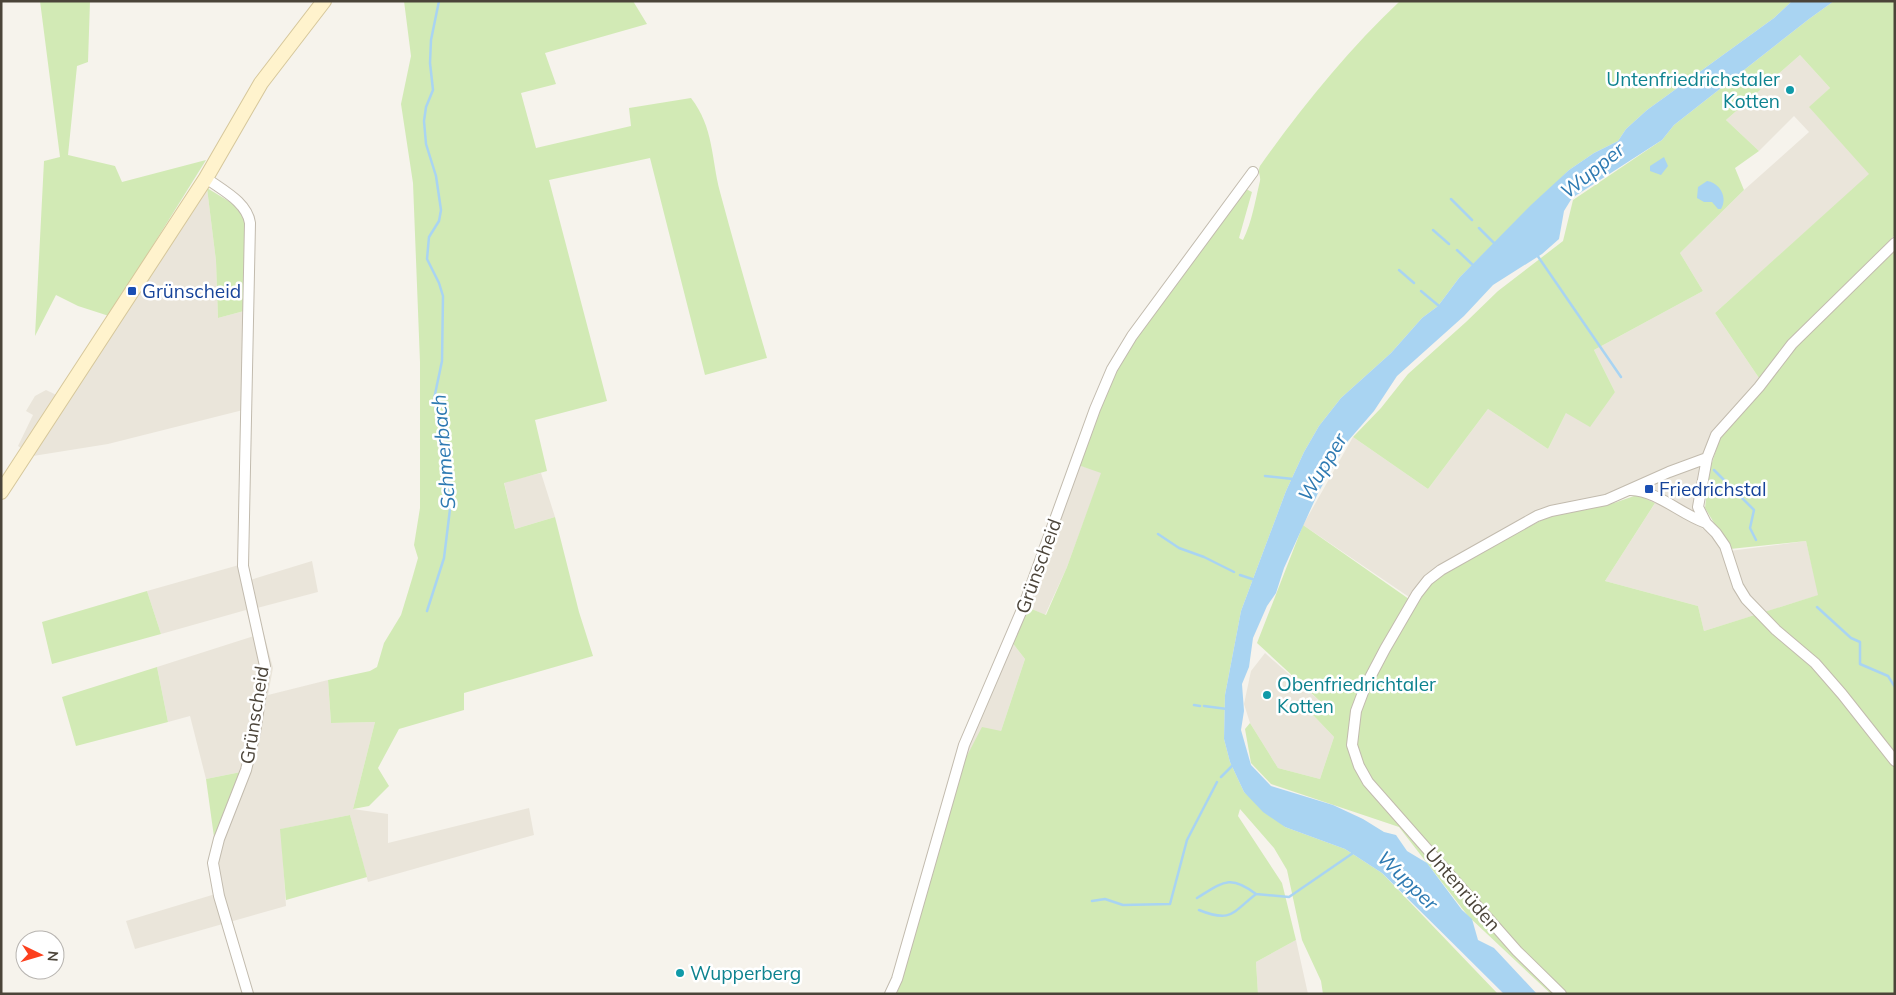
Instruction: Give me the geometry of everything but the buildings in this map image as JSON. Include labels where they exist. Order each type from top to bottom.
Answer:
[{"type":"street","points":[[1,492],[206,178],[261,83],[324,1]]},
{"type":"street","name":"Grünscheid","points":[[890,994],[897,980],[926,882],[954,772],[1024,605],[1095,409],[1112,369],[1132,336],[1253,172]]},
{"type":"street","name":"Grünscheid","points":[[206,178],[244,207],[249,215],[250,224],[243,566],[265,666],[255,733],[246,770],[219,839],[213,863],[219,896],[248,994]]},
{"type":"street","points":[[1895,243],[1783,354],[1759,387],[1716,435],[1707,458],[1698,507],[1706,523],[1725,546],[1736,580],[1742,592],[1759,614],[1814,663],[1842,694],[1895,761]]},
{"type":"street","points":[[1631,490],[1669,472],[1707,458]]},
{"type":"street","points":[[1631,490],[1654,495],[1685,515],[1706,523]]},
{"type":"street","name":"Untenrüden","points":[[1561,994],[1517,951],[1368,782],[1359,766],[1352,745],[1354,716],[1365,687],[1400,622],[1428,580],[1491,540],[1537,516],[1551,511],[1602,502],[1631,490]]},
{"type":"shaded area","points":[[1800,55],[1830,88],[1810,107],[1870,174],[1715,313],[1759,378],[1748,395],[1713,433],[1695,509],[1696,525],[1714,535],[1722,552],[1806,541],[1819,595],[1704,631],[1698,606],[1605,581],[1657,500],[1631,484],[1607,496],[1549,508],[1473,546],[1426,574],[1409,597],[1303,525],[1353,437],[1428,489],[1488,409],[1548,449],[1566,413],[1615,392],[1594,350],[1703,291],[1680,253],[1744,190],[1809,132],[1794,116],[1759,151],[1726,120]]},
{"type":"shaded area","points":[[207,188],[216,261],[218,318],[244,311],[243,410],[108,444],[33,456],[18,446],[33,415],[26,411],[35,396],[46,390],[69,401]]},
{"type":"shaded area","points":[[1078,465],[1102,472],[1067,567],[1045,615],[1027,607]]},
{"type":"shaded area","points":[[541,473],[555,517],[515,529],[504,482]]},
{"type":"shaded area","points":[[312,561],[318,592],[257,608],[273,668],[268,695],[328,680],[331,723],[375,722],[353,809],[388,814],[388,843],[529,808],[534,835],[368,882],[350,815],[281,829],[286,906],[135,949],[126,921],[222,892],[217,859],[241,772],[206,779],[190,716],[168,722],[157,667],[254,636],[246,610],[161,634],[147,591],[239,565],[250,580]]},
{"type":"shaded area","points":[[1011,641],[1025,659],[1001,731],[960,769]]},
{"type":"shaded area","points":[[1265,653],[1322,703],[1313,715],[1334,737],[1320,779],[1278,768],[1250,723],[1244,704],[1251,671]]},
{"type":"shaded area","points":[[1296,940],[1308,994],[1258,994],[1256,962]]},
{"type":"green space","points":[[40,1],[90,1],[88,62],[77,66],[68,155],[115,166],[122,182],[206,160],[109,316],[78,306],[56,295],[35,336],[44,161],[60,157]]},
{"type":"green space","points":[[404,1],[633,1],[647,24],[545,53],[556,84],[521,93],[536,148],[631,126],[629,108],[691,98],[704,120],[708,132],[720,192],[767,358],[705,375],[650,158],[549,180],[607,401],[535,420],[547,471],[504,483],[515,529],[555,517],[579,612],[593,656],[464,693],[464,710],[399,729],[378,768],[389,786],[369,806],[353,809],[375,722],[331,723],[328,680],[370,671],[377,667],[384,643],[401,615],[418,558],[414,545],[420,508],[420,362],[413,183],[401,104],[411,56]]},
{"type":"green space","points":[[1400,1],[1792,1],[1774,18],[1647,110],[1626,129],[1618,141],[1594,153],[1569,170],[1459,278],[1438,306],[1422,318],[1391,353],[1341,398],[1319,426],[1304,452],[1286,491],[1241,611],[1225,695],[1224,739],[1230,762],[1244,792],[1285,827],[1345,849],[1382,873],[1498,994],[1323,994],[1321,981],[1302,940],[1287,870],[1274,848],[1240,809],[1238,816],[1282,883],[1296,940],[1256,962],[1258,994],[897,994],[960,769],[982,727],[1001,731],[1025,659],[1011,641],[1027,607],[1046,615],[1067,567],[1101,473],[1078,465],[1114,370],[1221,219],[1246,189],[1252,192],[1239,238],[1243,240],[1255,204],[1260,181],[1260,166],[1326,80],[1362,39]]},
{"type":"green space","points":[[1834,1],[1895,1],[1895,235],[1803,326],[1759,378],[1715,313],[1869,174],[1809,107],[1830,88],[1800,55],[1726,120],[1759,151],[1735,168],[1744,190],[1680,253],[1703,291],[1594,350],[1615,392],[1590,427],[1566,413],[1548,449],[1488,409],[1428,489],[1353,437],[1381,408],[1408,374],[1498,291],[1563,241],[1573,200],[1662,140],[1674,125]]},
{"type":"green space","points":[[207,188],[240,208],[246,222],[244,311],[218,318],[216,261]]},
{"type":"green space","points":[[1895,247],[1895,994],[1551,994],[1468,916],[1399,827],[1271,784],[1251,763],[1245,729],[1250,723],[1278,768],[1320,779],[1334,737],[1313,715],[1322,703],[1257,643],[1303,525],[1416,604],[1432,582],[1481,551],[1550,516],[1614,503],[1637,495],[1655,503],[1605,581],[1698,606],[1704,631],[1818,595],[1806,541],[1730,549],[1705,508],[1709,472],[1721,435],[1776,367]]},
{"type":"green space","points":[[147,591],[161,634],[52,664],[42,622]]},
{"type":"green space","points":[[157,667],[168,722],[76,746],[62,697]]},
{"type":"green space","points":[[241,772],[214,837],[206,779]]},
{"type":"green space","points":[[350,815],[367,877],[286,900],[280,829]]},
{"type":"water","name":"Wupper","points":[[1792,1],[1834,1],[1674,125],[1662,140],[1572,198],[1564,211],[1559,239],[1542,254],[1493,285],[1464,316],[1397,376],[1374,411],[1348,441],[1318,493],[1284,568],[1276,593],[1267,606],[1253,638],[1249,667],[1242,684],[1244,711],[1241,730],[1251,765],[1271,786],[1333,805],[1363,819],[1384,832],[1396,835],[1407,851],[1427,863],[1462,910],[1472,919],[1478,940],[1494,948],[1537,994],[1504,994],[1382,873],[1345,849],[1285,827],[1263,812],[1244,792],[1230,762],[1224,739],[1225,695],[1241,611],[1286,491],[1304,452],[1319,426],[1341,398],[1391,353],[1422,318],[1438,306],[1459,278],[1531,205],[1569,170],[1594,153],[1618,141],[1626,129],[1647,110],[1774,18]]},
{"type":"water","points":[[1664,157],[1668,166],[1661,175],[1650,171],[1650,166]]},
{"type":"water","points":[[1707,181],[1712,182],[1722,191],[1724,200],[1721,209],[1718,209],[1712,202],[1704,202],[1697,198],[1698,187]]},
{"type":"waterway","name":"Schmerbach","points":[[427,611],[444,558],[451,501],[448,492],[446,457],[434,399],[442,361],[443,296],[427,259],[429,237],[439,221],[441,210],[436,176],[426,144],[424,121],[426,107],[433,90],[430,63],[431,40],[439,1]]},
{"type":"waterway","points":[[1451,199],[1472,220]]},
{"type":"waterway","points":[[1479,228],[1496,245]]},
{"type":"waterway","points":[[1433,230],[1449,244]]},
{"type":"waterway","points":[[1457,250],[1474,266]]},
{"type":"waterway","points":[[1537,255],[1621,377]]},
{"type":"waterway","points":[[1399,270],[1414,283]]},
{"type":"waterway","points":[[1421,291],[1439,306]]},
{"type":"waterway","points":[[1714,470],[1754,510],[1750,528],[1756,540]]},
{"type":"waterway","name":"Wupper","points":[[1265,476],[1293,479]]},
{"type":"waterway","points":[[1158,534],[1179,548],[1204,557],[1234,572]]},
{"type":"waterway","points":[[1240,575],[1255,580]]},
{"type":"waterway","points":[[1817,607],[1851,638],[1860,642],[1860,664],[1888,676],[1895,687]]},
{"type":"waterway","points":[[1194,705],[1200,706]]},
{"type":"waterway","points":[[1204,706],[1227,709]]},
{"type":"waterway","points":[[1221,777],[1234,764]]},
{"type":"waterway","points":[[1092,901],[1105,899],[1123,905],[1170,904],[1187,840],[1217,782]]},
{"type":"waterway","points":[[1199,910],[1218,916],[1225,916],[1236,911],[1256,894],[1289,897],[1356,851]]},
{"type":"waterway","points":[[1197,898],[1220,884],[1233,882],[1256,894]]},
{"type":"place","name":"Untenfriedrichstaler Kotten","points":[[1790,90]]},
{"type":"place","name":"Grünscheid","points":[[132,291]]},
{"type":"place","name":"Friedrichstal","points":[[1649,489]]},
{"type":"place","name":"Obenfriedrichtaler Kotten","points":[[1267,695]]},
{"type":"place","name":"Wupperberg","points":[[680,973]]}]
